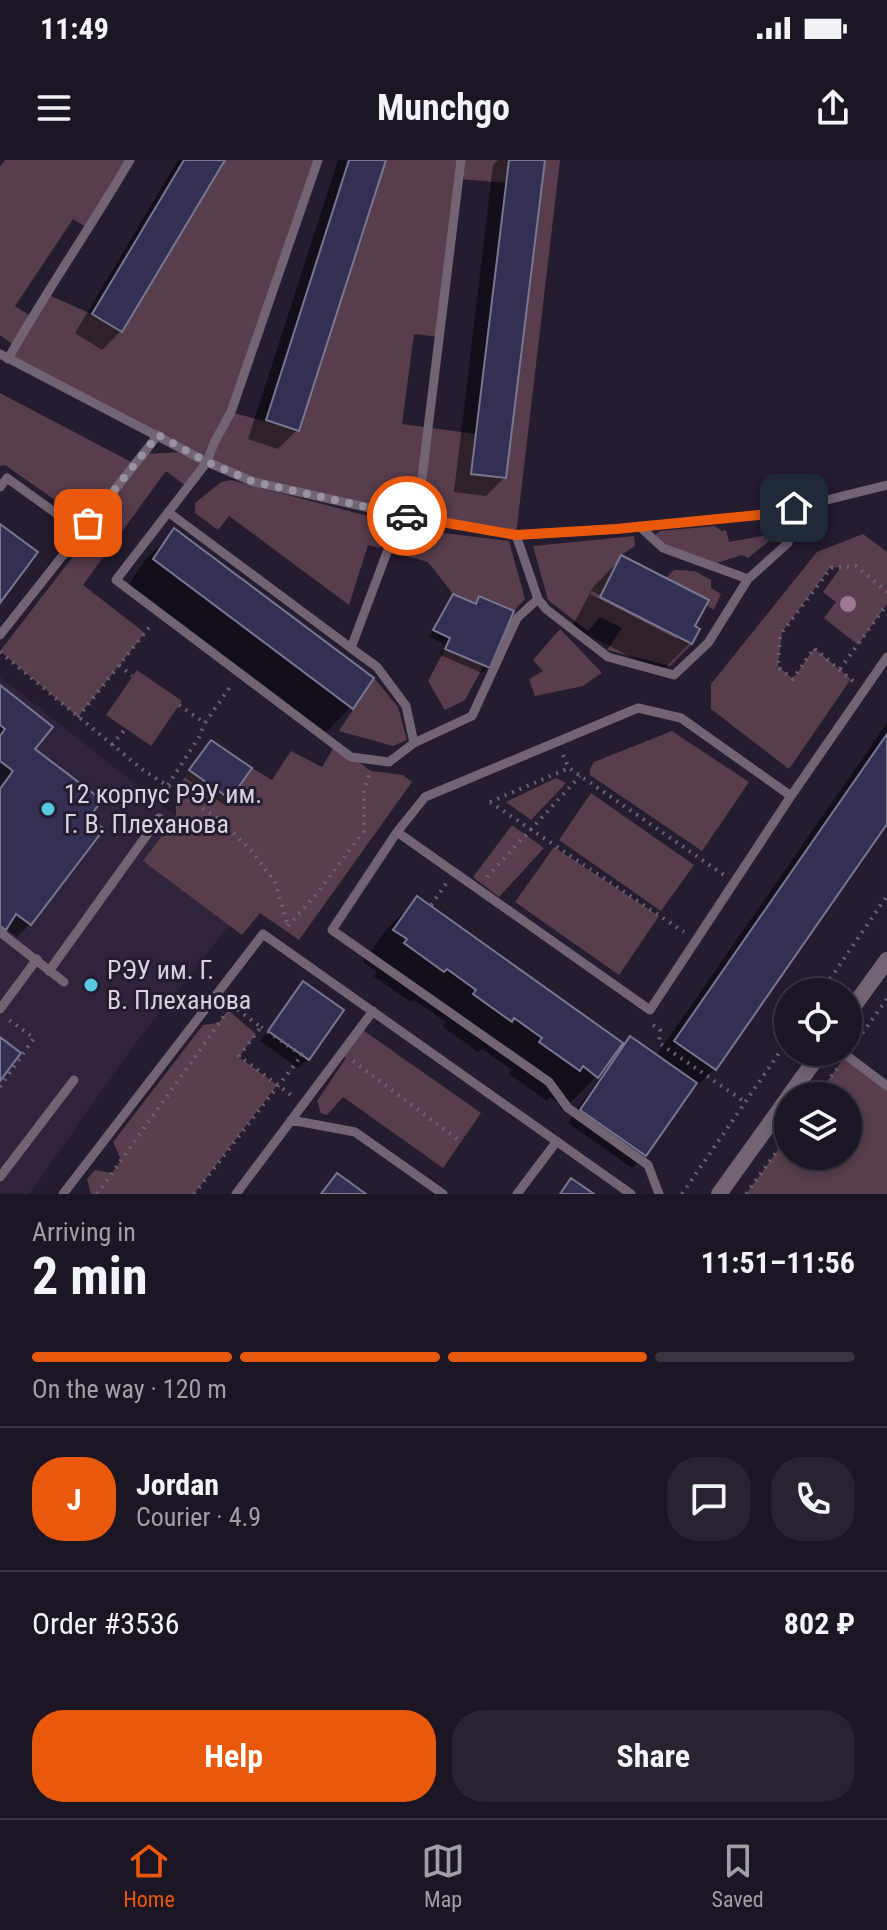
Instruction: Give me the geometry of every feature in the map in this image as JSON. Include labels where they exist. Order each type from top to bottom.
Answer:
[{"type":"street","points":[[862,995],[887,960]]},
{"type":"street","points":[[719,1194],[774,1118]]},
{"type":"lane","points":[[130,160],[89,229],[4,356],[207,462],[254,482],[401,515],[516,535],[770,514],[887,485]]},
{"type":"lane","points":[[318,160],[231,412],[207,462],[116,580],[351,757],[389,762],[414,743],[472,716],[517,618],[538,599]]},
{"type":"lane","points":[[417,518],[461,160]]},
{"type":"lane","points":[[0,635],[158,435]]},
{"type":"lane","points":[[0,487],[7,478],[82,532]]},
{"type":"lane","points":[[516,535],[538,599],[546,609],[608,657],[674,675],[708,643],[748,579],[788,543],[794,508]]},
{"type":"lane","points":[[168,512],[377,667],[406,706],[414,743]]},
{"type":"lane","points":[[351,648],[401,515]]},
{"type":"lane","points":[[639,526],[663,548],[748,579]]},
{"type":"lane","points":[[397,832],[650,1010],[887,657]]},
{"type":"lane","points":[[659,1194],[648,1165],[568,1108],[549,1082],[332,930],[397,832],[425,797],[638,708],[681,718],[791,796]]},
{"type":"lane","points":[[49,971],[159,818]]},
{"type":"lane","points":[[0,932],[64,982]]},
{"type":"lane","points":[[63,1194],[263,934],[631,1194]]},
{"type":"lane","points":[[0,1011],[37,959]]},
{"type":"lane","points":[[236,1194],[373,1011]]},
{"type":"lane","points":[[861,1066],[887,1086]]},
{"type":"lane","points":[[0,1177],[74,1080]]},
{"type":"lane","points":[[291,1120],[355,1132],[443,1194]]},
{"type":"lane","points":[[517,1194],[557,1141]]},
{"type":"path","points":[[856,683],[814,648],[793,679],[778,667],[780,635],[831,568],[856,566],[887,592]]},
{"type":"path","points":[[840,669],[887,604]]},
{"type":"path","points":[[78,717],[160,614]]},
{"type":"path","points":[[0,652],[143,770],[219,819],[251,850],[275,882],[288,926],[316,895],[364,831],[364,791],[375,760]]},
{"type":"path","points":[[119,665],[132,676]]},
{"type":"path","points":[[168,785],[205,723],[240,673]]},
{"type":"path","points":[[179,705],[205,723]]},
{"type":"path","points":[[112,745],[126,728]]},
{"type":"path","points":[[557,742],[569,768],[734,882]]},
{"type":"path","points":[[569,768],[490,802],[694,939]]},
{"type":"path","points":[[477,887],[580,776]]},
{"type":"path","points":[[431,905],[454,872]]},
{"type":"path","points":[[831,978],[887,896]]},
{"type":"path","points":[[194,1194],[302,1055],[217,994]]},
{"type":"path","points":[[97,1194],[232,1005]]},
{"type":"path","points":[[0,1011],[34,1038],[0,1087]]},
{"type":"path","points":[[261,1027],[239,1056],[303,1105]]},
{"type":"path","points":[[341,1053],[461,1142]]},
{"type":"path","points":[[682,1194],[774,1060]]},
{"type":"path","points":[[746,1194],[774,1155]]},
{"type":"shaded area","points":[[5,160],[130,160],[89,229],[73,219],[15,306],[32,317],[46,294],[92,314],[122,332],[225,160],[318,160],[231,412],[298,431],[386,160],[509,160],[506,183],[460,179],[440,337],[414,334],[402,424],[476,434],[471,474],[506,478],[545,160],[560,160],[516,535],[254,482],[207,462],[187,487],[166,471],[83,585],[145,633],[78,717],[0,651],[95,528],[5,465],[0,466],[0,393],[135,464],[143,454],[186,452],[8,359],[15,346],[0,335],[0,167]]},
{"type":"shaded area","points":[[231,480],[387,521],[380,548],[368,545],[349,605],[229,516],[218,530],[195,513],[195,503],[221,482]]},
{"type":"shaded area","points":[[715,526],[726,530],[729,542],[779,533],[748,558],[742,555],[717,563],[666,545],[654,536],[660,531]]},
{"type":"shaded area","points":[[410,529],[509,541],[525,599],[514,611],[480,596],[476,604],[453,594],[428,562],[399,554]]},
{"type":"shaded area","points":[[863,534],[887,552],[887,604],[858,645],[824,618],[836,602],[823,592],[841,567],[830,568],[782,632],[778,666],[793,679],[814,648],[851,679],[789,769],[711,709],[711,684],[817,552]]},
{"type":"shaded area","points":[[634,536],[635,546],[621,555],[600,597],[692,644],[670,666],[607,650],[622,628],[600,617],[588,631],[548,600],[533,546]]},
{"type":"shaded area","points":[[674,570],[695,571],[711,580],[711,588],[721,594],[714,610],[666,578]]},
{"type":"shaded area","points":[[560,629],[602,673],[583,686],[535,696],[529,679],[543,671],[533,660]]},
{"type":"shaded area","points":[[445,649],[484,665],[465,700],[445,710],[428,681]]},
{"type":"shaded area","points":[[137,670],[182,701],[151,746],[106,715]]},
{"type":"shaded area","name":"РЭУ им. Г. В. Плеханова","points":[[0,677],[262,884],[134,1045],[29,1194],[0,1194]]},
{"type":"shaded area","points":[[374,678],[398,707],[407,740],[393,746],[339,731]]},
{"type":"shaded area","points":[[672,731],[749,782],[702,851],[590,775],[594,762]]},
{"type":"shaded area","points":[[335,745],[371,771],[403,775],[412,782],[299,940],[260,913],[242,935],[143,861],[176,817],[176,791],[189,770],[230,799],[252,768],[272,780],[291,751],[322,767]]},
{"type":"shaded area","points":[[556,778],[566,783],[531,820],[506,802]]},
{"type":"shaded area","points":[[591,793],[694,865],[661,911],[559,840]]},
{"type":"shaded area","points":[[512,825],[544,848],[499,897],[473,877]]},
{"type":"shaded area","points":[[554,847],[659,916],[619,975],[515,902]]},
{"type":"shaded area","points":[[228,1010],[256,1034],[239,1057],[277,1085],[194,1194],[91,1194],[87,1179],[95,1170],[112,1173],[121,1160],[113,1142],[203,1025],[218,1023]]},
{"type":"shaded area","points":[[360,1028],[481,1113],[443,1168],[343,1097],[327,1115],[321,1113],[317,1101],[346,1058],[341,1053]]},
{"type":"shaded area","points":[[838,1066],[861,1066],[887,1086],[887,1194],[746,1194],[774,1155],[774,1170],[862,1170],[862,1082],[827,1082]]},
{"type":"building","points":[[184,160],[225,160],[122,332],[92,314]]},
{"type":"building","points":[[349,160],[386,160],[299,431],[266,420]]},
{"type":"building","points":[[509,160],[545,160],[506,478],[471,474]]},
{"type":"building","points":[[0,524],[38,552],[0,603]]},
{"type":"building","points":[[174,528],[374,678],[353,709],[153,559]]},
{"type":"building","points":[[621,555],[709,600],[695,626],[700,629],[692,644],[600,597]]},
{"type":"building","points":[[453,594],[476,604],[479,596],[514,611],[490,668],[445,649],[450,638],[433,630]]},
{"type":"building","name":"12 корпус РЭУ им. Г. В. Плеханова","points":[[0,685],[53,727],[35,749],[102,800],[89,818],[104,829],[31,925],[16,914],[6,930],[0,926],[0,789],[13,771],[0,761],[0,736],[5,729],[0,725]]},
{"type":"building","points":[[887,734],[887,824],[780,978],[774,978],[774,987],[716,1070],[674,1041]]},
{"type":"building","points":[[211,740],[252,768],[230,799],[189,770]]},
{"type":"building","points":[[417,896],[623,1043],[598,1078],[583,1066],[580,1071],[539,1042],[542,1038],[514,1018],[512,1022],[473,994],[476,990],[447,969],[444,972],[404,943],[407,939],[393,930]]},
{"type":"building","points":[[303,981],[344,1010],[309,1060],[268,1031]]},
{"type":"building","points":[[630,1036],[697,1083],[646,1156],[580,1110]]},
{"type":"building","points":[[0,1037],[21,1053],[0,1081]]},
{"type":"building","points":[[337,1173],[366,1194],[321,1194]]},
{"type":"building","points":[[571,1178],[594,1194],[560,1194]]},
{"type":"way so far","points":[[88,523],[158,435],[207,462],[254,482],[407,516]]},
{"type":"place","name":"12 корпус РЭУ им. Г. В. Плеханова","points":[[48,809]]},
{"type":"place","name":"РЭУ им. Г. В. Плеханова","points":[[91,985]]},
{"type":"route","points":[[407,516],[516,535],[616,529],[770,514],[794,508]]}]
